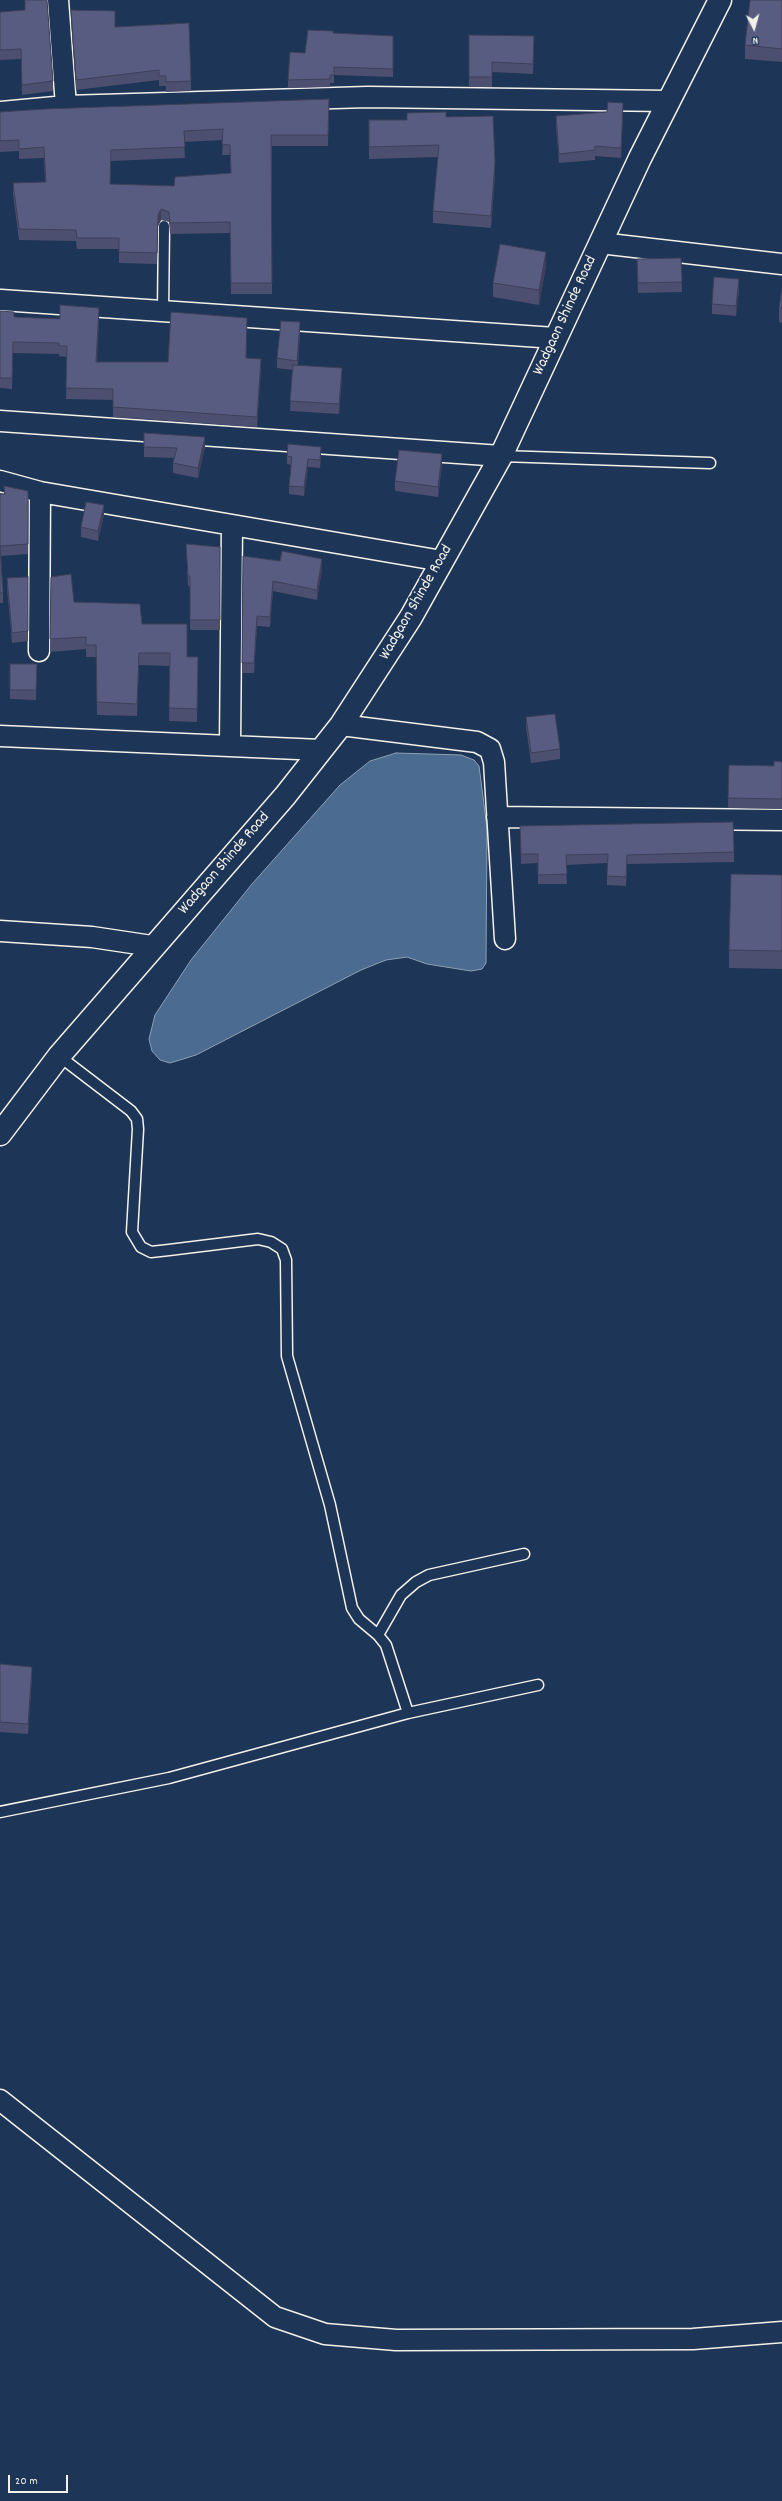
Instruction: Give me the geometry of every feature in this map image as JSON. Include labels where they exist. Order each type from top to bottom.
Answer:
[{"type":"street","points":[[58,0],[66,106]]},
{"type":"street","name":"Wadgaon Shinde Road","points":[[0,1134],[59,1056],[152,946],[285,796],[341,726],[411,617],[500,456],[668,101],[720,0]]},
{"type":"street","points":[[0,112],[66,106],[368,97],[668,101]]},
{"type":"street","points":[[600,243],[782,264]]},
{"type":"street","points":[[1,300],[555,338]]},
{"type":"street","points":[[0,421],[500,456]]},
{"type":"street","points":[[0,481],[40,492],[442,560]]},
{"type":"street","points":[[39,651],[40,492]]},
{"type":"street","points":[[230,746],[232,524]]},
{"type":"street","points":[[341,726],[477,742],[490,749],[494,762],[505,939]]},
{"type":"street","points":[[0,736],[321,750]]},
{"type":"street","points":[[497,817],[782,820]]},
{"type":"street","points":[[0,931],[92,937],[152,946]]},
{"type":"street","points":[[0,2100],[275,2317],[325,2334],[396,2340],[677,2339],[782,2332]]},
{"type":"lane","points":[[163,311],[164,226]]},
{"type":"lane","points":[[500,456],[710,463]]},
{"type":"lane","points":[[59,1056],[131,1111],[137,1119],[138,1129],[132,1232],[141,1247],[151,1252],[258,1238],[271,1242],[282,1249],[286,1260],[286,1341],[289,1370],[330,1504],[352,1608],[358,1620],[378,1635],[386,1645],[408,1714]]},
{"type":"lane","points":[[378,1635],[401,1595],[416,1582],[429,1575],[524,1554]]},
{"type":"lane","points":[[0,1812],[169,1778],[408,1714],[538,1685]]},
{"type":"water","points":[[396,753],[461,755],[474,760],[479,766],[487,828],[486,963],[482,969],[471,971],[427,964],[407,957],[386,960],[361,970],[196,1055],[170,1063],[160,1060],[152,1051],[149,1039],[155,1015],[191,960],[252,884],[340,785],[370,761]]},
{"type":"building","points":[[25,0],[47,0],[53,81],[22,85],[21,49],[0,50],[0,12],[25,10]]},
{"type":"building","points":[[750,0],[782,0],[782,49],[745,45]]},
{"type":"building","points":[[71,10],[115,11],[115,27],[189,23],[191,81],[166,82],[166,76],[159,76],[159,70],[76,80]]},
{"type":"building","points":[[308,30],[333,31],[333,33],[393,36],[393,69],[334,67],[334,75],[330,75],[330,79],[288,80],[290,52],[305,53]]},
{"type":"building","points":[[469,35],[534,36],[533,64],[492,62],[492,77],[469,77]]},
{"type":"building","points":[[329,99],[328,135],[271,135],[272,283],[231,283],[230,222],[170,223],[169,212],[161,209],[158,215],[157,253],[119,252],[119,238],[77,238],[76,230],[19,229],[13,183],[46,182],[44,147],[19,149],[19,140],[0,141],[0,112],[45,109]],"holes":[[[223,129],[222,144],[230,145],[231,173],[175,177],[174,186],[110,184],[111,150],[185,147],[184,131]]]},
{"type":"building","points":[[608,102],[623,103],[621,148],[595,146],[595,150],[559,154],[556,116],[607,112]]},
{"type":"building","points":[[446,112],[446,117],[493,116],[495,162],[491,216],[433,211],[439,145],[369,147],[369,120],[407,120],[407,113]]},
{"type":"building","points":[[500,244],[546,252],[539,290],[493,283]]},
{"type":"building","points":[[681,258],[682,282],[638,283],[637,259]]},
{"type":"building","points":[[714,277],[739,279],[736,306],[712,304]]},
{"type":"building","points":[[782,288],[782,308],[779,308]]},
{"type":"building","points":[[60,305],[99,308],[96,362],[168,362],[171,312],[247,318],[246,358],[261,359],[257,417],[113,407],[113,389],[66,388],[67,346],[59,346],[59,343],[13,342],[12,378],[0,378],[0,311],[14,312],[14,317],[60,319]]},
{"type":"building","points":[[281,321],[300,322],[297,361],[277,358]]},
{"type":"building","points":[[293,365],[342,368],[339,404],[290,401]]},
{"type":"building","points":[[144,433],[205,437],[198,468],[173,463],[177,448],[144,447]]},
{"type":"building","points":[[288,444],[321,447],[320,460],[308,459],[304,487],[289,486],[292,457],[287,456]]},
{"type":"building","points":[[399,450],[442,454],[438,487],[395,481]]},
{"type":"building","points":[[4,486],[28,491],[28,544],[0,546],[0,494],[5,494]]},
{"type":"building","points":[[86,502],[104,505],[98,531],[81,527]]},
{"type":"building","points":[[186,544],[220,547],[220,620],[190,620],[190,576],[188,576]]},
{"type":"building","points":[[0,546],[3,593],[0,593]]},
{"type":"building","points":[[282,551],[322,559],[317,590],[273,581],[270,617],[257,616],[254,663],[242,663],[243,556],[280,561]]},
{"type":"building","points":[[71,574],[74,602],[140,604],[142,624],[187,624],[187,657],[198,657],[197,709],[169,708],[170,653],[139,653],[137,704],[97,702],[96,645],[86,645],[86,637],[50,639],[51,577]]},
{"type":"building","points":[[28,577],[28,631],[12,633],[7,578]]},
{"type":"building","points":[[10,664],[37,664],[36,690],[10,690]]},
{"type":"building","points":[[555,714],[560,749],[531,753],[526,717]]},
{"type":"building","points":[[774,761],[782,762],[782,799],[728,798],[729,765],[774,766]]},
{"type":"building","points":[[733,822],[734,852],[627,855],[626,877],[607,876],[608,854],[566,855],[567,874],[538,875],[538,854],[521,854],[520,826]]},
{"type":"building","points":[[731,874],[782,875],[782,951],[729,950]]},
{"type":"building","points":[[0,1664],[32,1667],[28,1724],[0,1722]]}]
